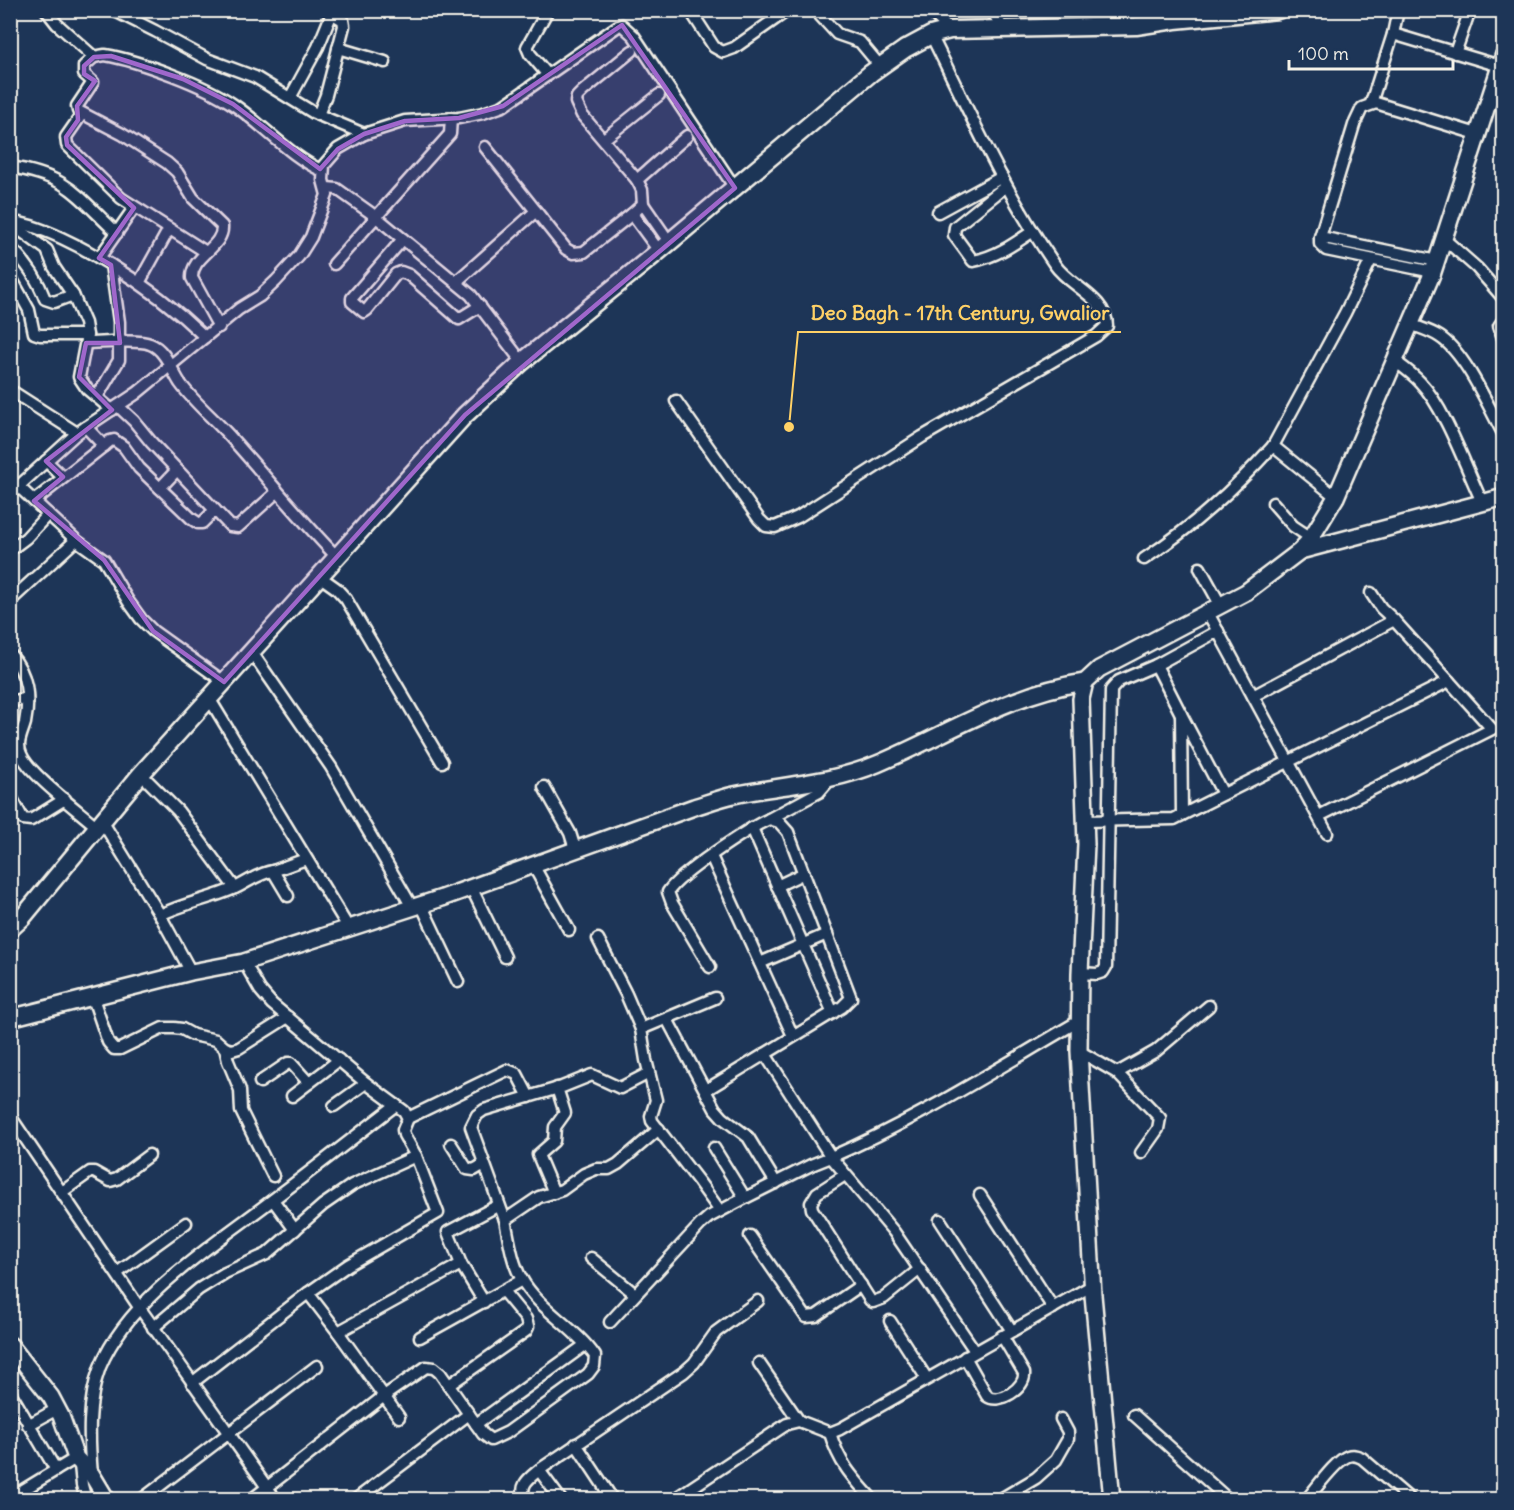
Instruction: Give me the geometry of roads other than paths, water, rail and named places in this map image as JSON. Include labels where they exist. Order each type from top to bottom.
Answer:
[{"type":"main road","points":[[10,929],[22,918],[141,774],[465,415],[522,362],[664,247],[880,66],[931,35],[950,30],[1136,26],[1278,10]]},
{"type":"main road","points":[[10,1018],[191,972],[244,962],[471,888],[694,807],[734,795],[832,777],[876,764],[1004,704],[1049,688],[1085,682],[1099,669],[1214,609],[1262,581],[1300,551],[1311,538],[1335,497],[1435,266],[1502,60]]},
{"type":"main road","points":[[1300,551],[1503,497]]},
{"type":"main road","points":[[1085,682],[1081,699],[1086,821],[1079,1051],[1093,1285],[1112,1500]]},
{"type":"main road","points":[[10,1345],[51,1397],[83,1466],[107,1500]]},
{"type":"street","points":[[46,10],[57,24],[94,57]]},
{"type":"street","points":[[113,10],[201,56],[255,77],[318,115],[364,134]]},
{"type":"street","points":[[548,10],[527,47],[530,54],[548,75]]},
{"type":"street","points":[[694,12],[714,47],[723,52],[734,48],[788,10]]},
{"type":"street","points":[[815,10],[837,34],[860,42],[880,66]]},
{"type":"street","points":[[904,10],[911,10]]},
{"type":"street","points":[[991,10],[1004,29]]},
{"type":"street","points":[[1371,103],[1393,34],[1398,10]]},
{"type":"street","points":[[1455,52],[1470,10]]},
{"type":"street","points":[[290,98],[318,47],[329,12],[343,20],[344,26],[318,115]]},
{"type":"street","points":[[933,12],[950,30]]},
{"type":"street","points":[[224,681],[147,625],[128,601],[104,560],[76,540],[34,501],[15,491],[81,430],[115,408],[239,309],[260,296],[299,256],[311,237],[324,205],[327,188],[323,180],[324,165],[338,149],[364,134],[405,121],[451,118],[483,113],[503,106],[611,29],[622,25],[634,36],[735,188]]},
{"type":"street","points":[[1393,34],[1455,52],[1502,60]]},
{"type":"street","points":[[676,401],[759,519],[766,526],[775,527],[798,517],[922,437],[1096,336],[1107,326],[1107,316],[1096,302],[1058,269],[1033,231],[1004,181],[931,35]]},
{"type":"street","points":[[338,48],[386,62]]},
{"type":"street","points":[[632,51],[578,97],[576,102],[578,109],[637,180],[642,190],[643,204],[664,247]]},
{"type":"street","points":[[219,327],[192,278],[192,273],[198,260],[220,235],[222,226],[193,198],[177,172],[167,163],[122,134],[78,111],[77,106],[93,82],[84,74],[83,69],[88,61],[94,57],[111,56],[183,79],[233,104],[306,164],[323,171]]},
{"type":"street","points":[[604,139],[659,95]]},
{"type":"street","points":[[1435,266],[1371,260],[1326,250],[1320,244],[1320,237],[1359,112],[1371,103],[1376,103],[1477,134]]},
{"type":"street","points":[[82,114],[65,141],[108,187],[134,208],[206,252]]},
{"type":"street","points":[[334,264],[450,134],[451,118]]},
{"type":"street","points":[[637,180],[687,136]]},
{"type":"street","points":[[485,147],[566,249],[573,253],[584,252],[643,204]]},
{"type":"street","points":[[10,167],[45,174],[63,183],[117,233]]},
{"type":"street","points":[[938,212],[1004,181]]},
{"type":"street","points":[[1004,181],[955,227],[954,235],[973,261],[986,259],[1009,248],[1033,231]]},
{"type":"street","points":[[327,188],[337,189],[375,216],[456,282],[480,306],[522,362]]},
{"type":"street","points":[[99,258],[134,208]]},
{"type":"street","points":[[456,282],[536,211]]},
{"type":"street","points":[[632,214],[664,247]]},
{"type":"street","points":[[10,223],[19,223],[34,228],[111,265],[182,314],[205,337]]},
{"type":"street","points":[[10,223],[47,250],[54,267],[73,295],[85,323],[86,339],[79,377],[87,389],[134,421],[230,526],[238,528],[277,492]]},
{"type":"street","points":[[139,283],[169,229]]},
{"type":"street","points":[[1320,237],[1435,266]]},
{"type":"street","points":[[1443,238],[1477,268],[1503,299]]},
{"type":"street","points":[[403,239],[352,298],[357,308],[364,312],[367,310],[396,274],[401,272],[409,275],[459,319],[480,306]]},
{"type":"street","points":[[10,248],[27,266],[42,289],[45,299],[54,302],[73,295]]},
{"type":"street","points":[[1144,558],[1177,538],[1204,516],[1242,481],[1273,446],[1371,260]]},
{"type":"street","points":[[98,397],[117,366],[120,343],[111,265]]},
{"type":"street","points":[[10,276],[29,310],[34,333],[120,343],[151,344],[170,365],[180,384],[232,438],[277,492],[337,557]]},
{"type":"street","points":[[1503,319],[1499,326],[1503,341]]},
{"type":"street","points":[[1410,324],[1440,337],[1453,349],[1473,378],[1503,435]]},
{"type":"street","points":[[1395,361],[1420,381],[1429,394],[1441,414],[1482,502]]},
{"type":"street","points":[[10,390],[81,430],[104,446]]},
{"type":"street","points":[[34,501],[114,440],[119,442],[139,468],[198,523],[202,523],[214,510]]},
{"type":"street","points":[[1273,446],[1335,497]]},
{"type":"street","points":[[46,461],[63,477]]},
{"type":"street","points":[[160,488],[177,470]]},
{"type":"street","points":[[1273,502],[1293,526],[1311,538]]},
{"type":"street","points":[[10,550],[26,538],[48,514]]},
{"type":"street","points":[[10,601],[76,540]]},
{"type":"street","points":[[1200,568],[1214,609],[1218,631],[1328,833]]},
{"type":"street","points":[[319,576],[336,588],[346,599],[442,762]]},
{"type":"street","points":[[1319,816],[1492,729],[1394,620],[1380,608],[1371,593]]},
{"type":"street","points":[[1253,696],[1394,620]]},
{"type":"street","points":[[1080,973],[1097,974],[1103,972],[1106,967],[1111,690],[1119,681],[1156,665],[1218,631]]},
{"type":"street","points":[[251,651],[331,767],[416,906],[458,982]]},
{"type":"street","points":[[10,654],[18,662],[26,679],[25,722],[18,744],[26,765],[65,799],[99,824],[159,915],[191,972]]},
{"type":"street","points":[[1156,665],[1223,794]]},
{"type":"street","points":[[1086,821],[1174,819],[1449,681]]},
{"type":"street","points":[[10,702],[27,698]]},
{"type":"street","points":[[209,698],[348,927]]},
{"type":"street","points":[[1181,714],[1182,815]]},
{"type":"street","points":[[141,774],[178,811],[235,888]]},
{"type":"street","points":[[710,967],[672,903],[668,892],[711,856],[752,828],[819,792],[832,777]]},
{"type":"street","points":[[544,787],[570,833],[575,849]]},
{"type":"street","points":[[10,795],[23,819],[27,821],[65,799]]},
{"type":"street","points":[[706,1090],[842,1007],[851,998],[784,826],[769,819]]},
{"type":"street","points":[[752,828],[832,1013]]},
{"type":"street","points":[[711,856],[793,1036]]},
{"type":"street","points":[[159,915],[192,901],[235,888],[258,876],[306,859]]},
{"type":"street","points":[[533,865],[569,930]]},
{"type":"street","points":[[273,871],[288,896]]},
{"type":"street","points":[[777,885],[804,873]]},
{"type":"street","points":[[471,888],[505,957]]},
{"type":"street","points":[[760,963],[827,934]]},
{"type":"street","points":[[598,939],[641,1029],[656,1100],[651,1116],[652,1121],[720,1211]]},
{"type":"street","points":[[244,962],[260,990],[288,1017],[366,1083],[404,1111],[408,1118]]},
{"type":"street","points":[[93,998],[108,1042],[114,1049],[120,1049],[163,1028],[174,1028],[216,1040],[225,1048],[232,1050],[239,1048],[288,1017]]},
{"type":"street","points":[[641,1029],[715,998]]},
{"type":"street","points":[[1118,1073],[1163,1046],[1209,1006]]},
{"type":"street","points":[[667,1019],[720,1114],[748,1137],[776,1183]]},
{"type":"street","points":[[610,1322],[701,1224],[720,1211],[923,1112],[1079,1021]]},
{"type":"street","points":[[225,1048],[240,1090],[241,1111],[273,1176]]},
{"type":"street","points":[[1079,1051],[1118,1073],[1160,1118],[1158,1130],[1141,1153]]},
{"type":"street","points":[[765,1054],[831,1157],[894,1232],[920,1269],[970,1354],[987,1396],[997,1400],[1020,1386],[1025,1378],[1024,1373],[1007,1333],[940,1220]]},
{"type":"street","points":[[292,1096],[339,1060]]},
{"type":"street","points":[[260,1082],[291,1063],[309,1083]]},
{"type":"street","points":[[483,1302],[461,1264],[403,1130],[408,1118],[507,1071],[517,1074],[529,1097]]},
{"type":"street","points":[[251,1500],[384,1396],[426,1367],[434,1368],[487,1438],[491,1440],[508,1432],[588,1374],[594,1366],[595,1356],[533,1296],[522,1280],[511,1250],[505,1220],[473,1135],[473,1120],[484,1110],[557,1089],[592,1075],[620,1088],[649,1073]]},
{"type":"street","points":[[334,1106],[366,1083]]},
{"type":"street","points":[[554,1193],[538,1155],[554,1141],[555,1127],[565,1113],[557,1089]]},
{"type":"street","points":[[86,1500],[82,1485],[83,1466],[96,1379],[108,1350],[139,1307],[161,1287],[396,1105]]},
{"type":"street","points":[[10,1116],[153,1328],[276,1500]]},
{"type":"street","points":[[505,1220],[539,1197],[562,1190],[584,1174],[596,1169],[609,1169],[618,1164],[659,1129]]},
{"type":"street","points":[[451,1144],[467,1169],[474,1170],[484,1164]]},
{"type":"street","points":[[714,1148],[745,1198]]},
{"type":"street","points":[[62,1192],[90,1172],[110,1181],[117,1179],[148,1155]]},
{"type":"street","points":[[153,1328],[200,1289],[225,1273],[267,1254],[323,1205],[352,1185],[416,1156]]},
{"type":"street","points":[[845,1174],[817,1193],[811,1203],[812,1209],[870,1300],[878,1301],[920,1269]]},
{"type":"street","points":[[981,1195],[1053,1308]]},
{"type":"street","points":[[273,1200],[295,1230]]},
{"type":"street","points":[[448,1232],[499,1205]]},
{"type":"street","points":[[192,1383],[348,1265],[438,1213]]},
{"type":"street","points":[[117,1272],[186,1223]]},
{"type":"street","points":[[750,1236],[806,1317],[816,1316],[861,1285]]},
{"type":"street","points":[[591,1258],[635,1294]]},
{"type":"street","points":[[338,1332],[461,1264]]},
{"type":"street","points":[[420,1337],[522,1280]]},
{"type":"street","points":[[759,1363],[799,1421],[830,1433],[1093,1285]]},
{"type":"street","points":[[449,1385],[528,1327],[526,1319],[503,1291]]},
{"type":"street","points":[[308,1293],[399,1417]]},
{"type":"street","points":[[525,1500],[522,1487],[539,1470],[684,1372],[694,1363],[716,1332],[758,1301]]},
{"type":"street","points":[[890,1322],[927,1379]]},
{"type":"street","points":[[476,1424],[585,1345]]},
{"type":"street","points":[[141,1500],[317,1366]]},
{"type":"street","points":[[10,1392],[56,1470]]},
{"type":"street","points":[[28,1425],[57,1409]]},
{"type":"street","points":[[355,1500],[469,1414]]},
{"type":"street","points":[[1134,1415],[1229,1500]]},
{"type":"street","points":[[999,1500],[1036,1478],[1056,1460],[1068,1439],[1068,1432],[1061,1419]]},
{"type":"street","points":[[673,1500],[777,1430],[799,1421]]},
{"type":"street","points":[[830,1433],[842,1464],[873,1500]]},
{"type":"street","points":[[576,1444],[613,1500]]},
{"type":"street","points":[[1306,1500],[1340,1462],[1347,1456],[1355,1455],[1362,1458],[1411,1500]]},
{"type":"street","points":[[10,1498],[56,1470],[83,1466]]},
{"type":"street","points":[[539,1470],[561,1500]]},
{"type":"place","name":"Deo Bagh - 17th Century, Gwalior","points":[[789,427]]}]
